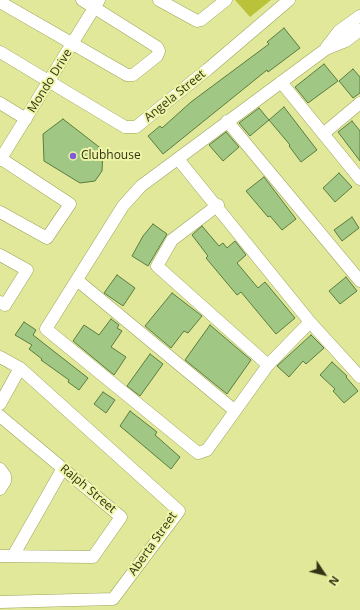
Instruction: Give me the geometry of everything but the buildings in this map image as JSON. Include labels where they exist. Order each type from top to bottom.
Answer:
[{"type":"street","points":[[0,2],[130,76],[158,56],[157,47],[96,4],[82,0]]},
{"type":"street","points":[[159,0],[197,21],[201,20],[226,0]]},
{"type":"street","name":"Angela Street","points":[[0,52],[125,127],[136,127],[289,0]]},
{"type":"street","name":"Mondo Drive","points":[[0,159],[50,82],[96,4]]},
{"type":"street","points":[[326,49],[339,31],[360,16]]},
{"type":"street","points":[[310,322],[268,364],[207,450],[198,453],[46,329],[123,206],[141,186],[326,49],[346,41],[360,30]]},
{"type":"street","points":[[281,82],[360,179]]},
{"type":"street","points":[[323,134],[360,102]]},
{"type":"street","points":[[0,103],[26,119]]},
{"type":"street","points":[[227,121],[360,281]]},
{"type":"street","points":[[0,159],[70,204],[47,238],[0,212]]},
{"type":"street","points":[[178,159],[218,205],[310,322],[360,377]]},
{"type":"street","points":[[218,205],[172,240],[157,266],[268,364]]},
{"type":"street","points":[[0,255],[27,270],[5,305],[0,302]]},
{"type":"street","points":[[77,280],[234,410]]},
{"type":"street","name":"Aberta Street","points":[[0,357],[20,368],[179,511],[113,599],[0,602]]},
{"type":"street","points":[[0,404],[20,368]]},
{"type":"street","name":"Ralph Street","points":[[0,416],[121,517],[94,557],[0,556]]},
{"type":"street","points":[[13,556],[63,468]]},
{"type":"street","points":[[0,469],[5,476],[5,481],[0,489]]},
{"type":"shaded area","points":[[235,0],[271,0],[250,17]]},
{"type":"place","name":"Clubhouse","points":[[73,156]]}]
